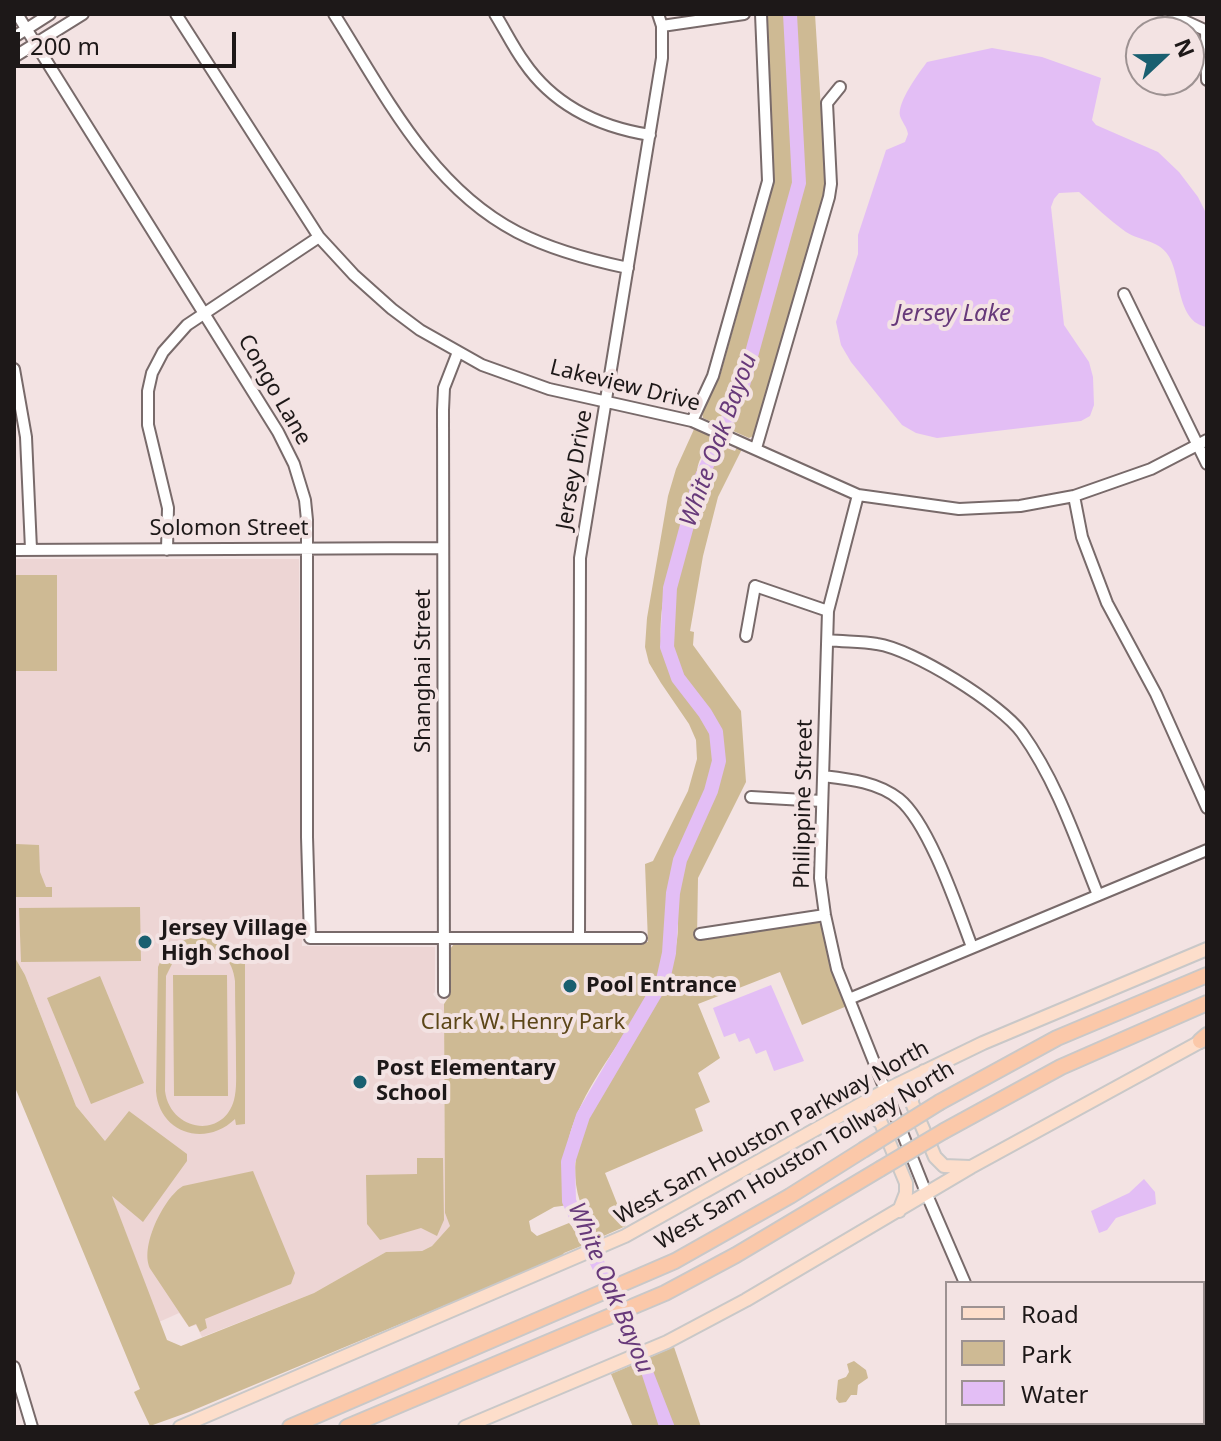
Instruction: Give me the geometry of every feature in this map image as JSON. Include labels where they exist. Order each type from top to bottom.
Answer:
[{"type":"highway","name":"West Sam Houston Tollway North","points":[[290,1427],[675,1261],[790,1196],[940,1102],[1057,1038],[1207,975]]},
{"type":"highway","name":"West Sam Houston Tollway North","points":[[347,1427],[651,1299],[725,1262],[944,1131],[1061,1067],[1207,1003]]},
{"type":"main road","name":"West Sam Houston Parkway North","points":[[180,1427],[625,1236],[924,1071],[1207,949]]},
{"type":"main road","points":[[465,1427],[667,1342],[746,1300],[971,1167],[1205,1038]]},
{"type":"main road","points":[[924,1071],[912,1092],[912,1103],[935,1157],[944,1166],[971,1167]]},
{"type":"main road","points":[[850,1111],[870,1114],[881,1123],[906,1183],[906,1193],[899,1211]]},
{"type":"street","name":"Congo Lane","points":[[17,14],[206,313],[294,464],[305,500],[309,619],[307,837],[310,938],[444,938]]},
{"type":"street","points":[[14,37],[50,14]]},
{"type":"street","points":[[14,57],[83,14]]},
{"type":"street","name":"Lakeview Drive","points":[[176,14],[319,237],[354,275],[420,330],[514,378],[549,389],[692,421],[858,495],[959,509],[1020,506],[1074,496],[1151,469],[1203,443]]},
{"type":"street","points":[[334,14],[413,139],[441,173],[477,206],[516,232],[559,250],[628,268]]},
{"type":"street","points":[[495,14],[536,79],[564,103],[607,126],[650,135]]},
{"type":"street","name":"Jersey Drive","points":[[579,938],[580,558],[662,58],[662,26],[658,14]]},
{"type":"street","points":[[662,26],[744,14]]},
{"type":"street","points":[[692,421],[713,376],[768,181],[761,14]]},
{"type":"street","points":[[1170,14],[1206,31],[1207,80]]},
{"type":"street","points":[[756,448],[829,197],[827,103],[840,87]]},
{"type":"street","points":[[167,550],[168,508],[148,425],[148,391],[152,373],[163,352],[187,325],[319,237]]},
{"type":"street","points":[[1124,294],[1203,443],[1207,464]]},
{"type":"street","name":"Shanghai Street","points":[[444,992],[444,388],[458,352]]},
{"type":"street","points":[[14,369],[26,437],[31,549]]},
{"type":"street","name":"Philippine Street","points":[[858,495],[828,611],[820,878],[837,969],[964,1281]]},
{"type":"street","points":[[1074,496],[1082,537],[1107,603],[1156,694],[1207,808]]},
{"type":"street","name":"Solomon Street","points":[[14,550],[443,548]]},
{"type":"street","points":[[746,636],[755,586],[828,611]]},
{"type":"street","points":[[828,640],[880,644],[929,665],[971,689],[1021,731],[1058,794],[1098,895]]},
{"type":"street","points":[[823,776],[856,780],[879,788],[899,799],[916,818],[943,872],[972,947]]},
{"type":"street","points":[[751,797],[822,801]]},
{"type":"street","points":[[849,999],[1207,850]]},
{"type":"street","points":[[700,934],[825,915]]},
{"type":"street","points":[[444,938],[641,938]]},
{"type":"street","points":[[14,1367],[32,1427]]},
{"type":"shaded area","name":"Jersey Village High School","points":[[14,559],[299,559],[302,946],[435,947],[433,994],[444,1004],[445,1213],[451,1227],[432,1246],[422,1251],[386,1252],[314,1293],[202,1337],[196,1325],[189,1327],[179,1313],[159,1322],[107,1183],[106,1142],[76,1106],[25,975],[14,956]]},
{"type":"green space","points":[[767,14],[815,14],[826,189],[756,435],[749,438],[703,418],[702,413],[720,376],[774,183]]},
{"type":"green space","name":"Clark W. Henry Park","points":[[695,427],[713,437],[699,461],[698,477],[671,564],[665,589],[661,634],[669,670],[711,737],[714,753],[712,772],[672,873],[664,954],[656,980],[589,1090],[569,1137],[565,1167],[569,1205],[554,1207],[529,1221],[531,1231],[537,1236],[569,1223],[586,1244],[150,1426],[134,1392],[140,1389],[14,1085],[14,956],[25,975],[76,1106],[105,1141],[129,1111],[187,1154],[187,1161],[143,1222],[112,1196],[167,1340],[181,1346],[314,1293],[386,1252],[422,1251],[432,1246],[450,1226],[445,1213],[444,1004],[450,995],[449,950],[455,943],[648,942],[645,864],[653,861],[688,791],[697,759],[696,740],[689,724],[649,663],[645,647],[668,496]]},
{"type":"green space","points":[[738,445],[743,447],[718,497],[703,556],[690,631],[694,632],[693,645],[741,711],[746,782],[698,878],[697,938],[816,921],[822,925],[832,969],[847,1006],[802,1025],[780,972],[698,1004],[720,1058],[698,1073],[710,1102],[695,1109],[703,1131],[605,1173],[626,1226],[599,1238],[580,1202],[575,1168],[581,1134],[595,1102],[654,1007],[671,972],[678,932],[680,879],[719,776],[721,757],[717,725],[683,674],[673,651],[671,635],[678,582],[706,480],[721,446],[735,451]]},
{"type":"green space","points":[[14,575],[57,575],[57,671],[14,671]]},
{"type":"green space","points":[[16,844],[39,845],[40,872],[46,887],[52,887],[52,897],[16,897]]},
{"type":"green space","points":[[140,907],[141,961],[21,962],[19,908]]},
{"type":"green space","points":[[200,937],[220,941],[235,953],[235,947],[245,947],[245,1124],[236,1125],[235,1119],[223,1128],[198,1134],[185,1132],[165,1117],[156,1091],[158,967],[174,945]],"holes":[[[195,946],[203,946],[223,955],[234,973],[236,1082],[234,1100],[228,1113],[219,1121],[197,1126],[176,1115],[165,1091],[166,976],[176,956]]]},
{"type":"green space","points":[[173,975],[227,975],[228,1096],[174,1096]]},
{"type":"green space","points":[[100,976],[144,1083],[91,1104],[47,998]]},
{"type":"green space","points":[[417,1158],[443,1158],[444,1220],[437,1236],[421,1228],[380,1240],[367,1224],[366,1175],[417,1174]]},
{"type":"green space","points":[[253,1171],[295,1273],[291,1284],[205,1319],[207,1328],[200,1332],[196,1324],[189,1327],[151,1270],[148,1261],[150,1237],[168,1201],[183,1186]]},
{"type":"green space","points":[[674,1347],[701,1427],[633,1427],[611,1374]]},
{"type":"green space","points":[[854,1361],[866,1370],[868,1378],[858,1385],[857,1395],[851,1395],[846,1402],[839,1403],[836,1399],[838,1380],[846,1377],[849,1372],[847,1364]]},
{"type":"water","name":"Jersey Lake","points":[[992,48],[1042,57],[1101,78],[1092,120],[1096,125],[1158,152],[1179,172],[1207,215],[1207,327],[1190,317],[1164,250],[1126,232],[1079,192],[1059,193],[1051,207],[1064,325],[1089,362],[1094,405],[1090,416],[1081,421],[937,438],[916,433],[902,425],[851,362],[841,345],[836,322],[858,254],[858,235],[886,150],[905,142],[908,134],[900,110],[909,88],[927,62]]},
{"type":"water","points":[[771,985],[804,1061],[774,1071],[766,1050],[756,1054],[749,1038],[739,1042],[735,1033],[724,1037],[713,1008]]},
{"type":"water","points":[[1144,1179],[1155,1192],[1156,1204],[1116,1218],[1107,1230],[1099,1233],[1091,1211],[1129,1193]]},
{"type":"water","points":[[648,1358],[675,1427],[659,1427],[638,1363]]},
{"type":"waterway","name":"White Oak Bayou","points":[[644,1365],[569,1201],[568,1162],[583,1116],[663,980],[680,860],[711,791],[719,761],[716,732],[678,678],[667,647],[670,588],[698,485],[743,385],[799,183],[790,14]]},
{"type":"place","name":"Jersey Village High School","points":[[145,942]]},
{"type":"place","name":"Pool Entrance","points":[[570,986]]},
{"type":"place","name":"Post Elementary School","points":[[360,1082]]}]
